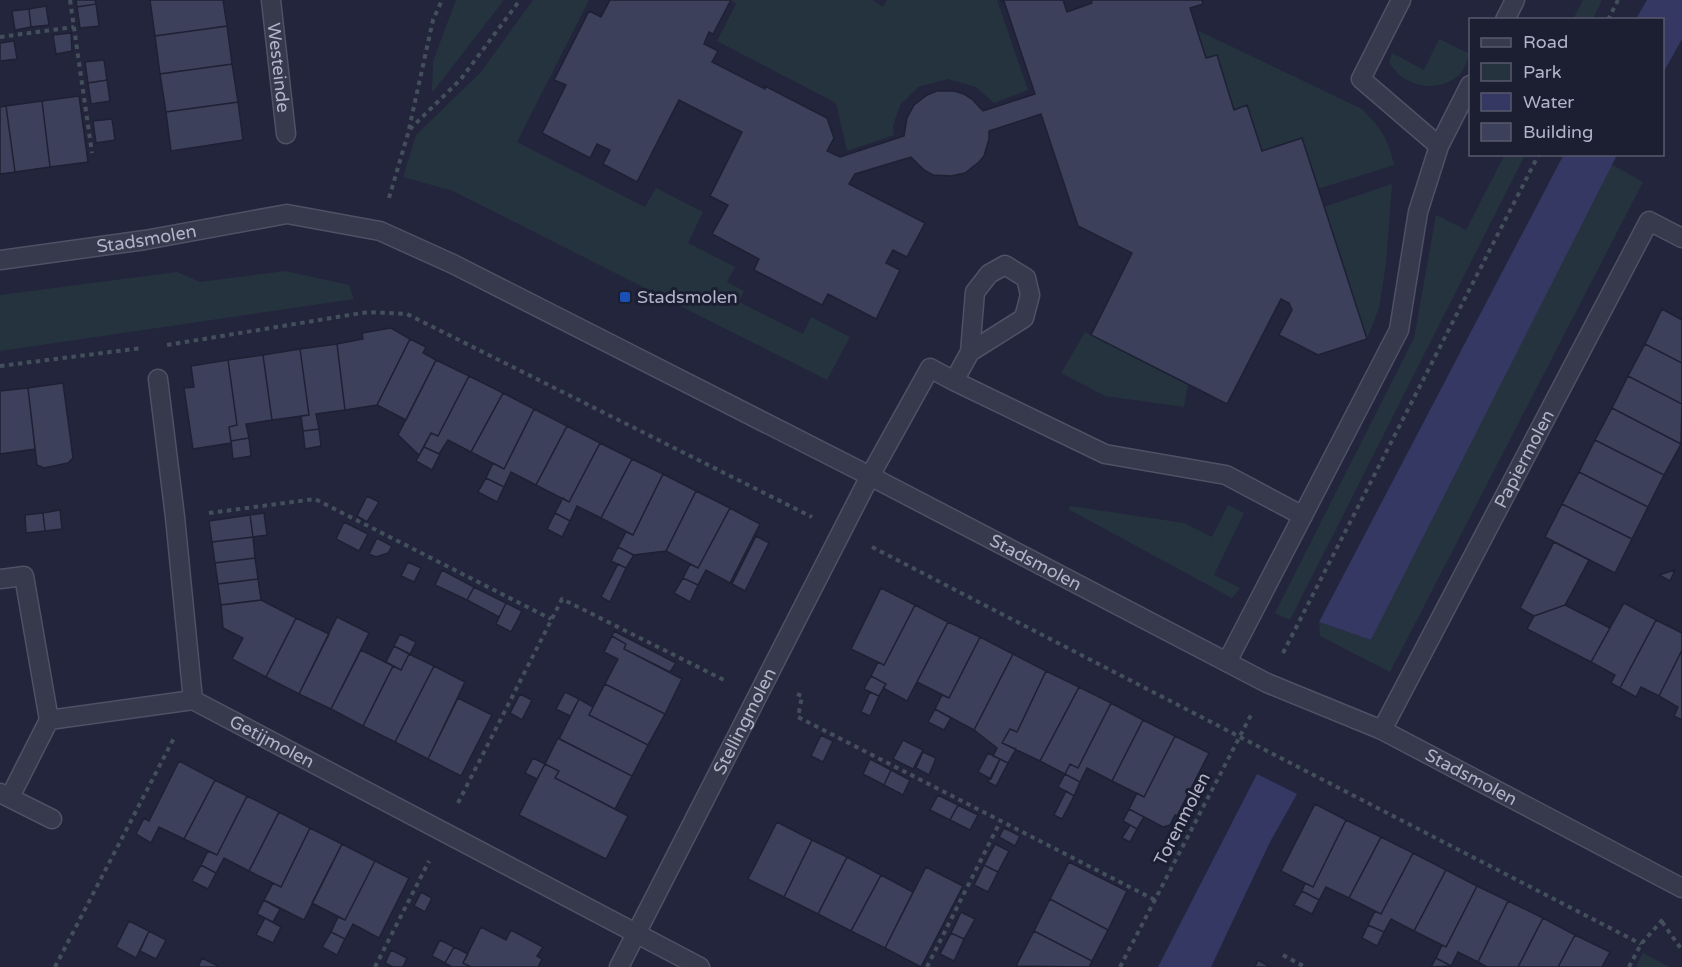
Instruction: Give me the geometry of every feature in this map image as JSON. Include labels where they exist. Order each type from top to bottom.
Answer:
[{"type":"street","name":"Westeinde","points":[[271,0],[286,134]]},
{"type":"street","points":[[1401,0],[1361,79],[1439,146]]},
{"type":"street","points":[[1506,18],[1515,0]]},
{"type":"street","points":[[1227,662],[1399,330],[1418,212],[1439,146],[1469,88]]},
{"type":"street","name":"Stadsmolen","points":[[0,260],[146,240],[287,214],[380,231],[453,264],[870,476],[1267,683],[1382,730],[1682,888]]},
{"type":"street","name":"Papiermolen","points":[[1382,730],[1649,221],[1682,237]]},
{"type":"street","points":[[970,352],[1024,318],[1030,295],[1026,278],[1005,265],[989,274],[975,292],[970,352],[954,381],[1105,454],[1226,475],[1303,516]]},
{"type":"street","name":"Stellingmolen","points":[[619,967],[870,476],[930,368],[954,381]]},
{"type":"street","points":[[49,720],[193,700],[175,517],[158,379]]},
{"type":"street","points":[[0,579],[24,576],[49,720],[5,795],[52,819]]},
{"type":"street","name":"Getijmolen","points":[[193,700],[700,967]]},
{"type":"path","points":[[70,0],[92,153]]},
{"type":"path","points":[[380,231],[409,129],[433,20],[442,0]]},
{"type":"path","points":[[409,129],[461,79],[520,0]]},
{"type":"path","points":[[1609,18],[1618,0]]},
{"type":"path","points":[[0,37],[74,27]]},
{"type":"path","name":"Torenmolen","points":[[1120,967],[1538,156]]},
{"type":"path","points":[[175,517],[315,499],[550,619]]},
{"type":"path","points":[[375,967],[561,599],[758,696]]},
{"type":"path","points":[[766,678],[802,696],[798,717],[1155,900]]},
{"type":"path","points":[[55,967],[193,700]]},
{"type":"path","points":[[927,967],[1000,822]]},
{"type":"path","points":[[1629,967],[1641,944],[1668,912]]},
{"type":"path","points":[[1662,921],[1682,950]]},
{"type":"path","points":[[1283,956],[1305,967]]},
{"type":"green space","points":[[456,0],[504,0],[432,93],[433,61]]},
{"type":"green space","points":[[533,0],[589,0],[517,142],[645,207],[656,188],[703,212],[688,243],[735,267],[727,282],[744,291],[739,302],[803,334],[811,317],[850,337],[827,380],[453,191],[403,177],[416,135],[481,72]]},
{"type":"green space","points":[[730,0],[873,0],[883,7],[887,0],[997,0],[1028,90],[994,103],[976,87],[948,79],[918,87],[901,104],[893,125],[894,135],[847,151],[836,103],[717,41],[736,4]]},
{"type":"green space","points":[[1583,0],[1602,0],[1593,18],[1574,18]]},
{"type":"green space","points":[[1197,30],[1362,109],[1383,134],[1394,165],[1318,189],[1262,151],[1247,106],[1234,110],[1217,55],[1206,58]]},
{"type":"green space","points":[[1439,39],[1469,54],[1461,73],[1441,85],[1431,86],[1411,82],[1402,77],[1389,62],[1392,53],[1424,70]]},
{"type":"green space","points":[[1504,156],[1524,156],[1290,620],[1275,613],[1414,338],[1436,215],[1466,230]]},
{"type":"green space","points":[[1611,164],[1643,182],[1390,672],[1320,636],[1319,622],[1371,640]]},
{"type":"green space","points":[[1392,184],[1386,264],[1379,308],[1367,339],[1324,207]]},
{"type":"green space","points":[[285,271],[349,285],[354,299],[0,351],[0,295],[177,272],[200,282]]},
{"type":"green space","points":[[1085,332],[1188,385],[1184,407],[1105,396],[1061,373]]},
{"type":"green space","points":[[1228,505],[1244,513],[1214,575],[1240,588],[1232,598],[1068,509],[1070,506],[1184,523],[1212,537]]},
{"type":"green space","points":[[1643,953],[1670,967],[1636,967]]},
{"type":"water","points":[[1647,0],[1682,0],[1682,39],[1664,71],[1664,18],[1637,18]]},
{"type":"water","points":[[1563,156],[1616,156],[1371,640],[1319,622]]},
{"type":"water","points":[[1257,774],[1297,794],[1270,842],[1211,967],[1158,967]]},
{"type":"building","points":[[76,0],[95,0],[96,4],[77,7]]},
{"type":"building","points":[[150,0],[223,0],[227,26],[155,36]]},
{"type":"building","points":[[610,0],[731,0],[713,34],[709,32],[704,44],[718,51],[712,62],[827,118],[834,138],[827,151],[840,157],[904,136],[907,118],[914,105],[937,91],[954,91],[964,94],[983,111],[1035,94],[1004,1],[1001,0],[1063,0],[1067,12],[1092,3],[1091,0],[1202,0],[1203,4],[1190,8],[1206,58],[1217,55],[1234,110],[1247,105],[1262,151],[1302,138],[1367,339],[1318,355],[1279,335],[1292,310],[1289,303],[1281,299],[1227,404],[1091,335],[1132,253],[1078,226],[1041,114],[989,131],[984,156],[965,173],[951,176],[933,175],[924,170],[911,157],[855,174],[849,184],[925,223],[907,257],[893,250],[886,263],[900,270],[876,319],[828,294],[822,305],[754,270],[759,259],[712,234],[728,205],[710,196],[742,132],[679,100],[637,182],[603,164],[610,150],[597,144],[590,158],[542,133],[566,85],[554,80],[589,11],[601,17]]},
{"type":"building","points":[[96,4],[99,26],[80,28],[77,7]]},
{"type":"building","points":[[46,6],[49,25],[31,27],[29,9]]},
{"type":"building","points":[[29,9],[31,27],[15,30],[12,11]]},
{"type":"building","points":[[227,26],[232,64],[160,74],[155,36]]},
{"type":"building","points":[[71,33],[72,51],[56,54],[53,35]]},
{"type":"building","points":[[14,41],[17,59],[0,61],[0,43]]},
{"type":"building","points":[[104,60],[107,80],[88,83],[85,62]]},
{"type":"building","points":[[232,64],[238,102],[166,112],[160,74]]},
{"type":"building","points":[[107,80],[110,101],[91,104],[88,83]]},
{"type":"building","points":[[79,96],[88,162],[50,167],[42,101]]},
{"type":"building","points":[[42,101],[50,167],[15,172],[6,106]]},
{"type":"building","points":[[238,102],[243,140],[171,151],[166,112]]},
{"type":"building","points":[[6,106],[15,172],[0,174],[0,107]]},
{"type":"building","points":[[112,119],[115,140],[96,143],[93,121]]},
{"type":"building","points":[[1662,309],[1682,320],[1682,363],[1645,344]]},
{"type":"building","points":[[391,328],[410,339],[377,405],[345,410],[337,344],[363,339],[362,333]]},
{"type":"building","points":[[410,339],[426,347],[423,353],[436,360],[406,420],[377,405]]},
{"type":"building","points":[[337,344],[345,410],[316,414],[319,429],[303,431],[301,416],[309,415],[300,349]]},
{"type":"building","points":[[1645,344],[1682,363],[1682,404],[1628,376]]},
{"type":"building","points":[[300,349],[309,415],[272,420],[263,355]]},
{"type":"building","points":[[263,355],[272,420],[246,424],[249,438],[231,441],[229,427],[237,425],[228,360]]},
{"type":"building","points":[[228,360],[237,425],[229,427],[231,443],[193,449],[184,388],[194,387],[191,366]]},
{"type":"building","points":[[436,360],[469,376],[438,436],[431,433],[419,455],[398,435]]},
{"type":"building","points":[[469,376],[503,393],[471,452],[448,440],[439,454],[424,447],[431,433],[438,436]]},
{"type":"building","points":[[1628,376],[1682,404],[1681,444],[1612,408]]},
{"type":"building","points":[[63,383],[73,458],[68,463],[44,468],[37,465],[28,388]]},
{"type":"building","points":[[28,388],[35,449],[0,454],[0,391]]},
{"type":"building","points":[[503,393],[534,409],[504,469],[471,452]]},
{"type":"building","points":[[1612,408],[1681,444],[1664,475],[1595,440]]},
{"type":"building","points":[[534,409],[567,426],[536,485],[511,472],[504,487],[486,478],[493,463],[504,469]]},
{"type":"building","points":[[567,426],[600,443],[569,502],[536,485]]},
{"type":"building","points":[[319,429],[321,446],[305,449],[303,431]]},
{"type":"building","points":[[249,438],[251,456],[233,459],[231,441]]},
{"type":"building","points":[[1595,440],[1664,475],[1648,507],[1579,472]]},
{"type":"building","points":[[600,443],[632,459],[601,518],[577,506],[570,521],[555,513],[563,498],[569,502]]},
{"type":"building","points":[[424,447],[440,454],[432,470],[416,461]]},
{"type":"building","points":[[632,459],[663,474],[633,535],[601,518]]},
{"type":"building","points":[[1579,472],[1648,507],[1632,539],[1562,504]]},
{"type":"building","points":[[663,474],[696,491],[666,551],[633,555],[618,547],[626,532],[633,535]]},
{"type":"building","points":[[486,478],[504,487],[497,502],[478,492]]},
{"type":"building","points":[[696,491],[730,508],[698,568],[666,551]]},
{"type":"building","points":[[367,496],[379,502],[367,522],[357,516]]},
{"type":"building","points":[[1562,504],[1632,539],[1615,573],[1545,537]]},
{"type":"building","points":[[730,508],[760,524],[730,583],[706,570],[698,585],[683,578],[690,564],[698,568]]},
{"type":"building","points":[[60,510],[62,529],[45,531],[43,513]]},
{"type":"building","points":[[43,513],[45,531],[26,533],[25,515]]},
{"type":"building","points":[[264,513],[267,535],[253,537],[250,515]]},
{"type":"building","points":[[555,513],[570,521],[562,537],[547,529]]},
{"type":"building","points":[[250,515],[253,537],[212,542],[209,521]]},
{"type":"building","points":[[344,522],[368,534],[359,551],[336,539]]},
{"type":"building","points":[[756,536],[769,543],[745,591],[732,584]]},
{"type":"building","points":[[253,537],[255,558],[215,563],[212,542]]},
{"type":"building","points":[[377,538],[392,546],[388,553],[376,557],[369,554]]},
{"type":"building","points":[[1554,542],[1589,560],[1565,605],[1534,616],[1520,608]]},
{"type":"building","points":[[618,547],[634,555],[626,568],[611,561]]},
{"type":"building","points":[[255,558],[258,579],[218,584],[215,563]]},
{"type":"building","points":[[408,562],[421,568],[414,582],[401,576]]},
{"type":"building","points":[[618,564],[626,568],[610,602],[601,597]]},
{"type":"building","points":[[442,570],[474,587],[467,600],[435,585]]},
{"type":"building","points":[[1675,570],[1670,581],[1659,575]]},
{"type":"building","points":[[683,578],[698,585],[690,602],[674,593]]},
{"type":"building","points":[[258,579],[261,600],[221,605],[218,584]]},
{"type":"building","points":[[474,587],[506,603],[499,617],[467,600]]},
{"type":"building","points":[[881,588],[915,605],[884,665],[851,649]]},
{"type":"building","points":[[261,600],[296,618],[266,677],[232,659],[243,638],[223,628],[221,605]]},
{"type":"building","points":[[506,603],[522,611],[511,632],[496,624]]},
{"type":"building","points":[[1624,603],[1656,620],[1620,688],[1611,683],[1615,675],[1591,662]]},
{"type":"building","points":[[915,605],[948,622],[907,701],[883,688],[886,684],[871,676],[878,662],[884,665]]},
{"type":"building","points":[[1565,605],[1610,628],[1591,662],[1527,629],[1534,616]]},
{"type":"building","points":[[337,617],[369,633],[331,709],[299,694]]},
{"type":"building","points":[[296,618],[329,634],[299,694],[266,677]]},
{"type":"building","points":[[1656,620],[1682,633],[1682,650],[1659,696],[1641,687],[1636,697],[1620,688]]},
{"type":"building","points":[[948,622],[980,637],[949,698],[917,682]]},
{"type":"building","points":[[614,631],[676,663],[670,672],[624,649],[626,644],[612,636]]},
{"type":"building","points":[[400,634],[416,642],[410,654],[394,646]]},
{"type":"building","points":[[612,636],[626,644],[624,649],[682,679],[665,714],[605,684],[618,659],[604,652]]},
{"type":"building","points":[[980,637],[1013,654],[974,730],[935,709],[942,695],[949,698]]},
{"type":"building","points":[[394,646],[409,654],[401,670],[386,662]]},
{"type":"building","points":[[361,650],[393,666],[363,726],[331,709]]},
{"type":"building","points":[[1682,650],[1682,720],[1674,716],[1678,707],[1659,696]]},
{"type":"building","points":[[409,654],[434,666],[395,742],[363,726],[393,666],[401,670]]},
{"type":"building","points":[[1013,654],[1046,671],[1017,732],[1010,729],[1002,743],[1016,749],[1008,763],[993,756],[997,748],[974,730]]},
{"type":"building","points":[[434,666],[465,682],[428,759],[395,742]]},
{"type":"building","points":[[1046,671],[1079,687],[1040,761],[1002,743],[1010,729],[1017,732]]},
{"type":"building","points":[[871,676],[886,684],[879,696],[864,689]]},
{"type":"building","points":[[605,684],[665,714],[648,745],[589,715]]},
{"type":"building","points":[[1079,687],[1111,703],[1078,768],[1070,764],[1065,774],[1040,761]]},
{"type":"building","points":[[565,692],[579,699],[570,716],[556,709]]},
{"type":"building","points":[[870,692],[879,696],[870,716],[861,712]]},
{"type":"building","points":[[520,694],[532,700],[522,720],[510,713]]},
{"type":"building","points":[[458,698],[492,715],[461,776],[428,759]]},
{"type":"building","points":[[579,699],[593,707],[589,715],[648,745],[632,776],[559,739]]},
{"type":"building","points":[[1111,703],[1143,720],[1112,781],[1087,768],[1080,782],[1065,774],[1070,764],[1078,768]]},
{"type":"building","points":[[935,709],[951,718],[944,730],[928,722]]},
{"type":"building","points":[[1143,720],[1175,736],[1144,797],[1112,781]]},
{"type":"building","points":[[821,735],[833,741],[823,762],[811,756]]},
{"type":"building","points":[[1175,736],[1209,753],[1177,816],[1175,815],[1170,825],[1163,827],[1129,809],[1137,793],[1144,797]]},
{"type":"building","points":[[558,738],[632,776],[615,809],[555,778],[559,771],[545,764]]},
{"type":"building","points":[[903,740],[923,750],[913,769],[893,759]]},
{"type":"building","points":[[923,752],[936,758],[929,775],[916,768]]},
{"type":"building","points":[[988,753],[1000,759],[991,779],[978,772]]},
{"type":"building","points":[[533,758],[545,764],[537,779],[525,773]]},
{"type":"building","points":[[870,759],[891,770],[884,785],[863,774]]},
{"type":"building","points":[[1000,759],[1008,763],[996,786],[988,782]]},
{"type":"building","points":[[179,761],[215,780],[184,839],[159,827],[151,843],[136,834],[144,818],[149,821]]},
{"type":"building","points":[[545,764],[559,771],[555,778],[628,816],[606,859],[519,815]]},
{"type":"building","points":[[891,770],[910,780],[903,795],[884,785]]},
{"type":"building","points":[[1065,774],[1080,782],[1074,796],[1058,787]]},
{"type":"building","points":[[215,780],[247,796],[217,855],[184,839]]},
{"type":"building","points":[[1066,791],[1074,796],[1062,819],[1054,815]]},
{"type":"building","points":[[938,795],[958,805],[950,820],[930,810]]},
{"type":"building","points":[[247,796],[279,812],[249,871],[224,858],[216,873],[201,865],[208,851],[217,855]]},
{"type":"building","points":[[1315,804],[1346,820],[1313,887],[1281,871]]},
{"type":"building","points":[[958,805],[978,815],[970,830],[950,820]]},
{"type":"building","points":[[1129,809],[1144,817],[1137,829],[1123,821]]},
{"type":"building","points":[[279,812],[310,828],[281,887],[249,871]]},
{"type":"building","points":[[1346,820],[1381,837],[1349,898],[1326,887],[1319,900],[1302,891],[1305,883],[1313,887]]},
{"type":"building","points":[[777,822],[812,840],[784,897],[748,879]]},
{"type":"building","points":[[1130,825],[1137,829],[1130,842],[1122,838]]},
{"type":"building","points":[[310,828],[342,844],[304,920],[264,900],[273,883],[281,887]]},
{"type":"building","points":[[1004,828],[1020,836],[1015,846],[999,837]]},
{"type":"building","points":[[1381,837],[1413,853],[1381,914],[1349,898]]},
{"type":"building","points":[[812,840],[847,857],[818,914],[784,897]]},
{"type":"building","points":[[342,844],[375,861],[345,920],[312,903]]},
{"type":"building","points":[[995,844],[1009,851],[998,872],[984,865]]},
{"type":"building","points":[[1413,853],[1446,870],[1414,931],[1391,919],[1384,932],[1368,925],[1375,911],[1381,914]]},
{"type":"building","points":[[847,857],[881,875],[851,931],[818,914]]},
{"type":"building","points":[[375,861],[409,878],[379,938],[353,924],[345,939],[331,932],[338,917],[345,920]]},
{"type":"building","points":[[1069,862],[1127,891],[1108,930],[1050,899]]},
{"type":"building","points":[[201,865],[216,873],[208,889],[192,881]]},
{"type":"building","points":[[984,865],[998,872],[988,892],[974,885]]},
{"type":"building","points":[[926,867],[963,886],[921,967],[885,948]]},
{"type":"building","points":[[1446,870],[1477,886],[1446,947],[1414,931]]},
{"type":"building","points":[[881,875],[913,892],[885,948],[851,931]]},
{"type":"building","points":[[1477,886],[1508,901],[1478,962],[1458,952],[1451,966],[1436,958],[1442,945],[1446,947]]},
{"type":"building","points":[[1302,891],[1319,900],[1312,914],[1294,905]]},
{"type":"building","points":[[421,892],[432,898],[425,912],[414,906]]},
{"type":"building","points":[[1050,899],[1108,930],[1092,961],[1034,931]]},
{"type":"building","points":[[264,900],[280,909],[273,922],[257,914]]},
{"type":"building","points":[[1508,901],[1543,918],[1518,967],[1487,967],[1478,962]]},
{"type":"building","points":[[961,912],[975,919],[964,939],[951,933]]},
{"type":"building","points":[[265,918],[281,927],[273,943],[256,935]]},
{"type":"building","points":[[1543,918],[1575,935],[1558,967],[1518,967]]},
{"type":"building","points":[[129,921],[149,931],[136,958],[116,947]]},
{"type":"building","points":[[1368,925],[1384,932],[1377,946],[1362,938]]},
{"type":"building","points":[[481,927],[506,940],[511,930],[543,947],[537,956],[542,959],[538,967],[471,967],[463,963]]},
{"type":"building","points":[[149,931],[166,940],[156,959],[140,951]]},
{"type":"building","points":[[1034,931],[1092,961],[1089,967],[1016,966]]},
{"type":"building","points":[[331,932],[345,939],[337,955],[322,947]]},
{"type":"building","points":[[951,933],[964,939],[954,961],[940,954]]},
{"type":"building","points":[[1575,935],[1610,952],[1602,967],[1558,967]]},
{"type":"building","points":[[440,940],[454,947],[445,963],[432,956]]},
{"type":"building","points":[[454,947],[468,954],[463,963],[471,967],[452,967],[445,963]]},
{"type":"building","points":[[391,950],[407,958],[403,967],[393,967],[385,963]]},
{"type":"building","points":[[202,958],[218,966],[218,967],[198,967]]},
{"type":"building","points":[[1436,958],[1451,966],[1431,967]]},
{"type":"building","points":[[1258,960],[1270,967],[1255,967]]},
{"type":"place","name":"Stadsmolen","points":[[625,297]]}]
